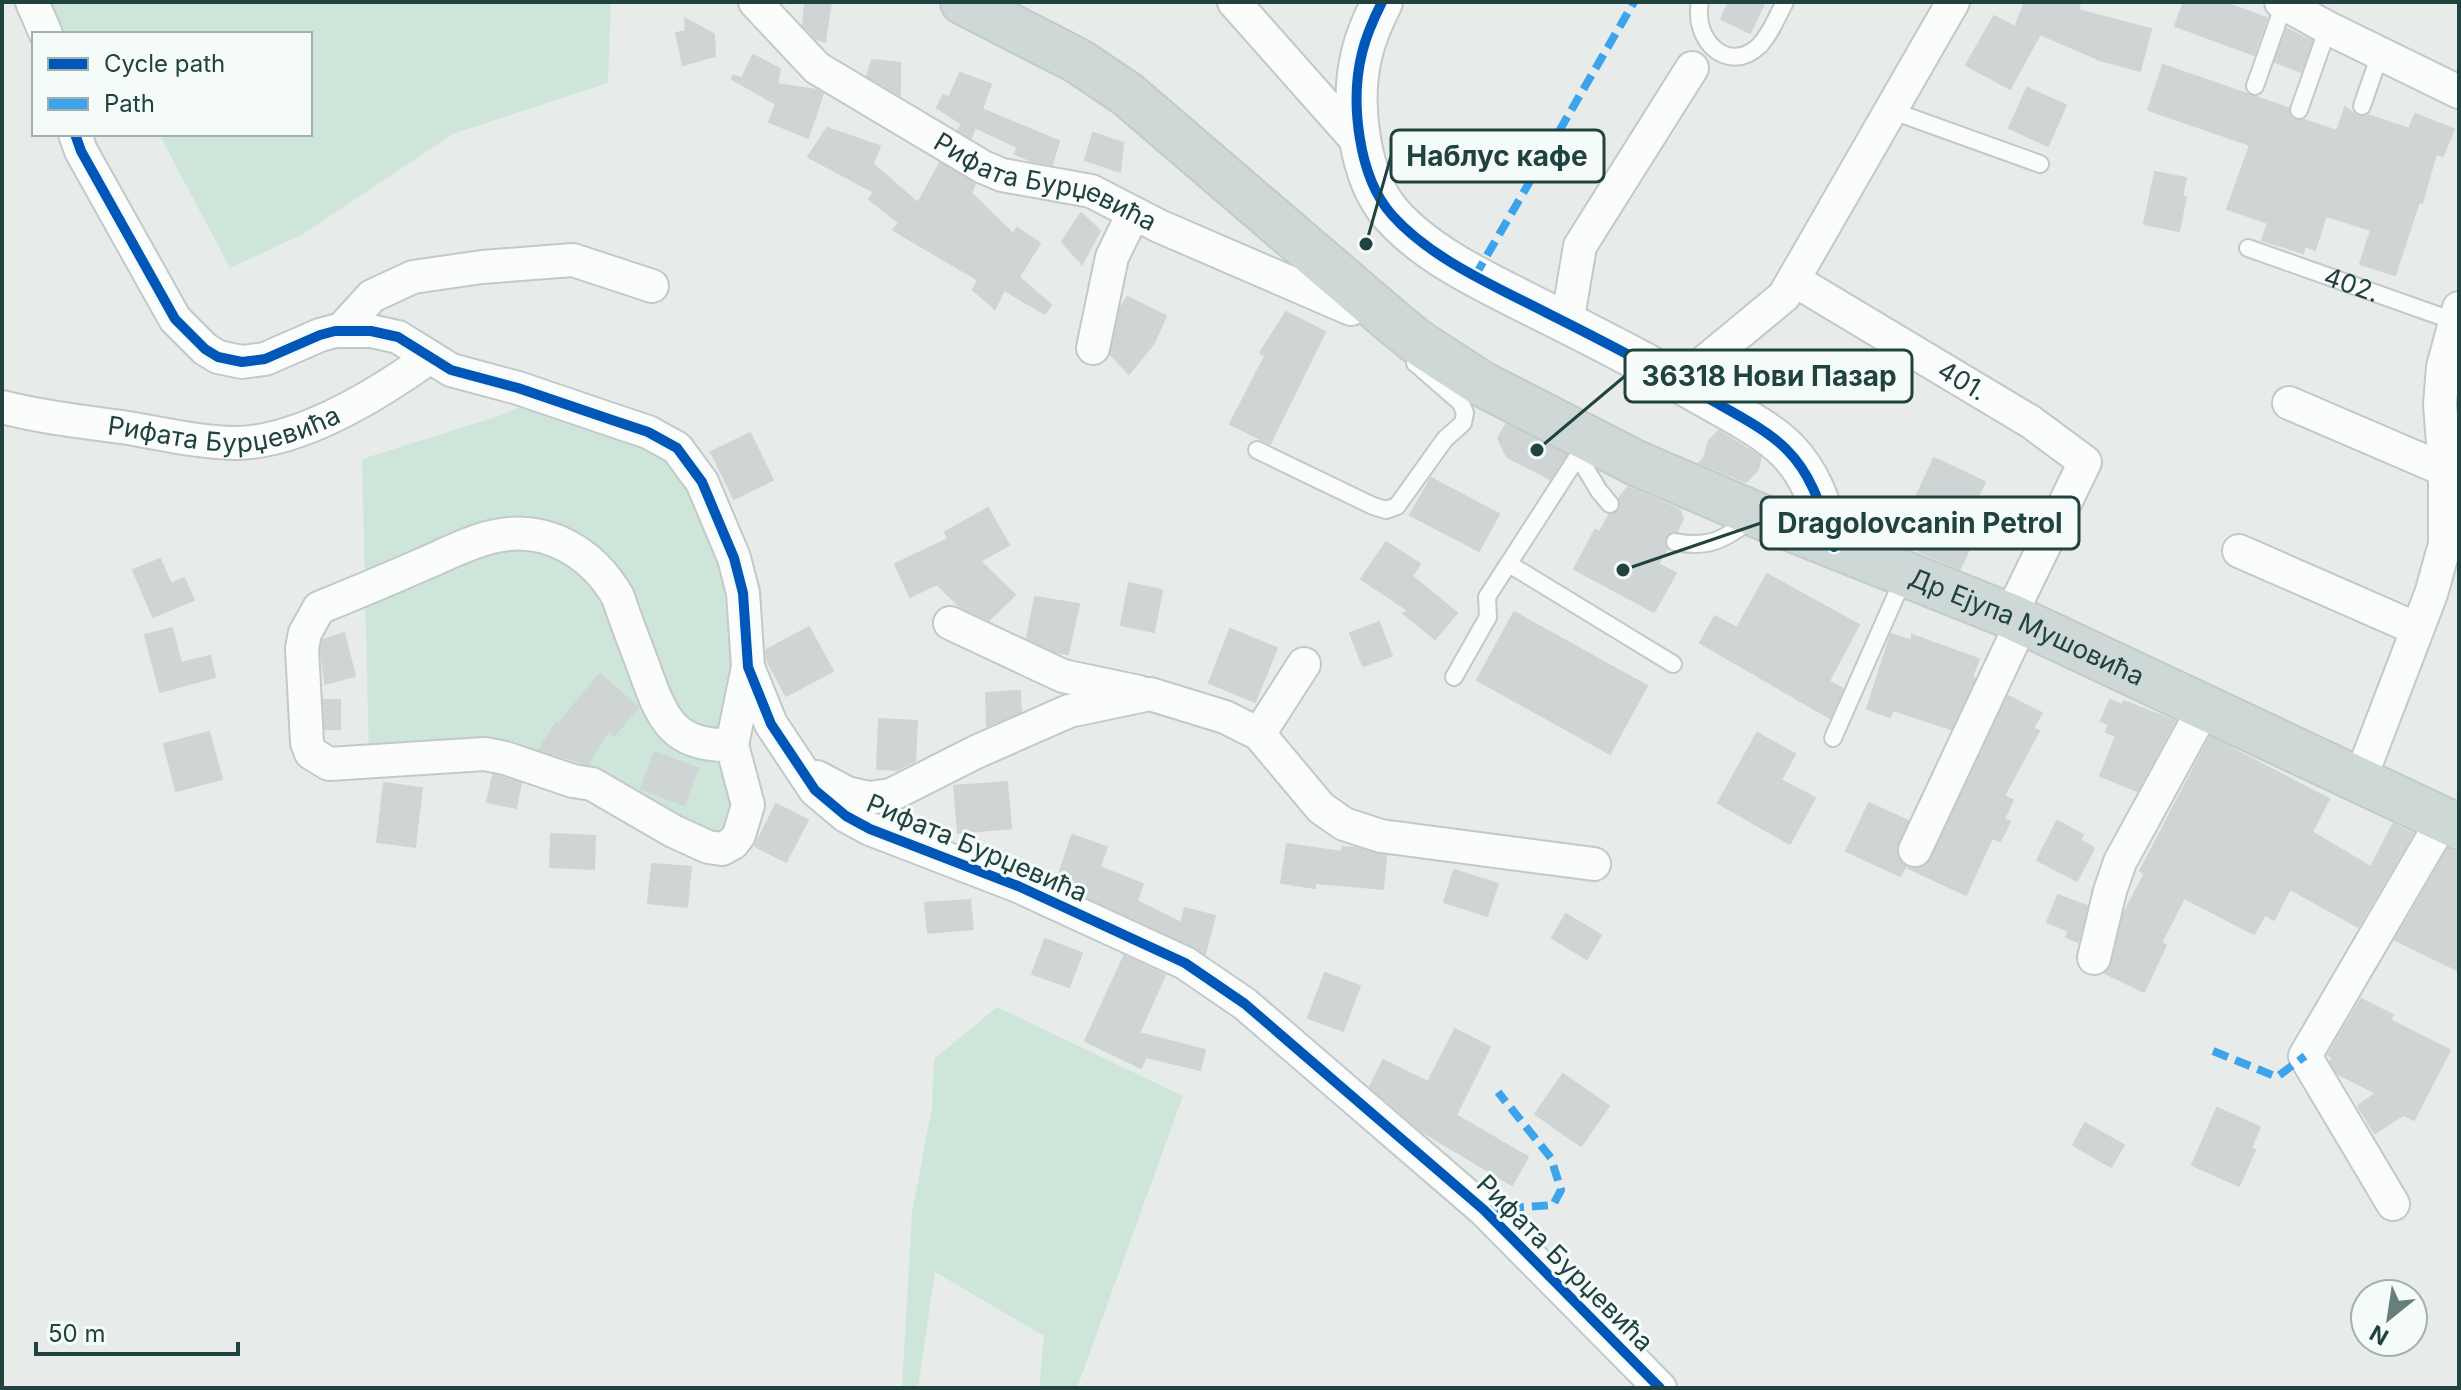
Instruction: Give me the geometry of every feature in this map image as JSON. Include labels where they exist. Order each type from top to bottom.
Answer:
[{"type":"main road","name":"Рифата Бурџевића","points":[[963,2],[1078,61],[1127,94],[1268,213],[1359,308],[1582,447],[1757,515]]},
{"type":"main road","name":"Др Ејупа Мушовића","points":[[1757,515],[2016,619],[2451,823]]},
{"type":"street","points":[[32,2],[45,32]]},
{"type":"street","name":"Рифата Бурџевића","points":[[755,2],[817,68],[960,154],[1002,175],[1091,191],[1133,214],[1359,308]]},
{"type":"street","points":[[1234,2],[1359,143]]},
{"type":"street","points":[[1382,2],[1362,52],[1357,88],[1359,143],[1369,174],[1390,213],[1417,238],[1475,276],[1680,382],[1736,414],[1786,448],[1811,480],[1834,547]]},
{"type":"street","points":[[1680,382],[1784,296],[1953,2]]},
{"type":"street","points":[[2282,3],[2459,92]]},
{"type":"street","points":[[1567,323],[1580,246],[1701,57]]},
{"type":"street","name":"Рифата Бурџевића","points":[[76,136],[81,151],[169,309],[205,349],[231,360],[265,359],[320,335],[340,331],[371,331],[398,337],[451,370],[518,388],[648,432],[677,448],[702,482],[734,558],[743,593],[748,667],[732,745],[748,805],[739,835],[722,849],[708,847],[673,831],[592,784],[573,781],[505,758],[485,754],[329,764],[311,753],[307,743],[302,648],[305,633],[319,608],[478,541],[508,534],[540,535],[557,540],[573,548],[600,570],[618,597],[664,718],[672,728],[695,742],[709,746],[732,745]]},
{"type":"street","points":[[1093,348],[1112,257],[1133,214]]},
{"type":"street","points":[[340,331],[372,296],[413,277],[482,267],[573,260],[652,286]]},
{"type":"street","name":"401.","points":[[1794,280],[2031,422],[2085,462],[2016,619]]},
{"type":"street","name":"402.","points":[[2359,782],[2417,629],[2445,544],[2445,470],[2440,404],[2455,331]]},
{"type":"street","name":"Рифата Бурџевића","points":[[2,407],[39,416],[206,441],[240,443],[285,434],[311,424],[399,379],[430,357]]},
{"type":"street","points":[[2289,403],[2445,470]]},
{"type":"street","points":[[2239,551],[2417,629]]},
{"type":"street","points":[[1915,850],[2016,619]]},
{"type":"street","points":[[950,623],[1063,676],[1150,694]]},
{"type":"street","points":[[1259,734],[1304,664]]},
{"type":"street","name":"Рифата Бурџевића","points":[[748,667],[771,724],[791,755],[815,790],[846,816],[870,829],[1018,886],[1185,963],[1245,1004],[1484,1210],[1660,1388]]},
{"type":"street","name":"Рифата Бурџевића","points":[[791,755],[815,776],[847,793],[869,798],[891,795],[976,752],[1069,711],[1150,694],[1225,717],[1259,734],[1321,808],[1344,824],[1381,836],[1594,864]]},
{"type":"street","points":[[2094,958],[2120,862],[2204,708]]},
{"type":"street","name":"Др Ејупа Мушовића","points":[[2393,1204],[2305,1056],[2451,823]]},
{"type":"lane","points":[[1700,2],[1701,57],[1749,52],[1768,34],[1785,2]]},
{"type":"lane","points":[[2255,86],[2282,3]]},
{"type":"lane","points":[[2299,110],[2328,28]]},
{"type":"lane","points":[[2362,106],[2380,54]]},
{"type":"lane","points":[[1890,110],[2040,164]]},
{"type":"lane","name":"402.","points":[[2248,248],[2455,331]]},
{"type":"lane","points":[[1257,450],[1373,506],[1386,510],[1397,506],[1445,439],[1463,423],[1465,413],[1461,403],[1406,356]]},
{"type":"lane","points":[[1582,447],[1599,491],[1610,504]]},
{"type":"lane","points":[[1454,677],[1488,617],[1487,597],[1582,447]]},
{"type":"lane","points":[[1675,542],[1708,544],[1732,533],[1757,515]]},
{"type":"lane","points":[[1509,564],[1673,664]]},
{"type":"lane","points":[[1833,738],[1906,574]]},
{"type":"green space","points":[[32,2],[611,2],[608,83],[455,133],[303,234],[230,268],[160,136],[312,136],[312,32],[45,32]]},
{"type":"green space","points":[[541,396],[663,440],[734,558],[733,843],[505,758],[369,760],[362,459],[505,414]]},
{"type":"green space","points":[[997,1007],[1183,1096],[1077,1388],[1039,1388],[1044,1336],[935,1272],[918,1388],[902,1388],[912,1213],[932,1107],[934,1059]]},
{"type":"building","points":[[805,2],[831,2],[825,42],[816,39],[803,25]]},
{"type":"building","points":[[1729,2],[1765,2],[1750,33],[1721,19]]},
{"type":"building","points":[[2025,2],[2081,2],[2078,10],[2151,29],[2140,71],[2100,60],[2040,34],[2010,89],[1966,65],[1994,16],[2015,27]]},
{"type":"building","points":[[2184,2],[2223,2],[2267,18],[2254,55],[2175,26]]},
{"type":"building","points":[[685,19],[714,34],[715,56],[683,65],[676,33],[686,31]]},
{"type":"building","points":[[2287,29],[2312,41],[2301,72],[2275,62]]},
{"type":"building","points":[[753,55],[780,69],[777,84],[817,90],[823,94],[808,138],[769,122],[776,104],[732,79],[733,76],[742,78]]},
{"type":"building","points":[[872,60],[900,63],[900,95],[867,76]]},
{"type":"building","points":[[2163,65],[2288,108],[2295,120],[2337,131],[2345,107],[2359,117],[2368,115],[2409,129],[2415,114],[2454,129],[2443,156],[2436,154],[2422,203],[2419,202],[2395,275],[2360,264],[2371,230],[2326,216],[2315,250],[2305,246],[2303,253],[2262,240],[2268,223],[2227,209],[2250,145],[2148,110]]},
{"type":"building","points":[[960,73],[991,84],[982,109],[1059,141],[1052,165],[1015,154],[1017,147],[975,127],[971,138],[958,130],[962,124],[937,108],[943,95],[949,97]]},
{"type":"building","points":[[2027,88],[2066,105],[2048,146],[2009,128]]},
{"type":"building","points":[[827,128],[880,146],[873,164],[918,203],[940,163],[975,184],[971,193],[1013,234],[1017,228],[1040,243],[1019,277],[1051,305],[1045,314],[1004,290],[995,309],[973,290],[978,280],[893,230],[899,223],[869,199],[874,192],[808,157]]},
{"type":"building","points":[[1093,133],[1123,143],[1120,172],[1085,160]]},
{"type":"building","points":[[2155,172],[2186,178],[2182,197],[2186,197],[2179,231],[2144,224]]},
{"type":"building","points":[[1081,213],[1100,231],[1082,264],[1062,242]]},
{"type":"building","points":[[1127,297],[1166,316],[1154,343],[1129,374],[1110,354],[1120,309]]},
{"type":"building","points":[[1286,312],[1325,332],[1270,444],[1230,424],[1265,356],[1260,353]]},
{"type":"building","points":[[1506,424],[1566,455],[1550,479],[1507,457],[1498,438]]},
{"type":"building","points":[[1719,431],[1761,457],[1758,469],[1746,482],[1699,463],[1704,458],[1709,441]]},
{"type":"building","points":[[750,433],[773,480],[734,499],[711,452]]},
{"type":"building","points":[[1934,458],[1985,482],[1967,519],[1980,526],[1960,569],[1919,552],[1939,510],[1915,499]]},
{"type":"building","points":[[1431,478],[1499,514],[1479,551],[1410,515]]},
{"type":"building","points":[[1628,487],[1680,510],[1683,519],[1677,531],[1670,532],[1664,540],[1667,549],[1658,564],[1676,573],[1654,612],[1574,569],[1595,530],[1600,532],[1609,515],[1620,508],[1619,498]]},
{"type":"building","points":[[988,508],[1009,545],[980,561],[1015,595],[989,620],[960,607],[937,584],[910,597],[895,564],[948,539],[945,532]]},
{"type":"building","points":[[1386,542],[1420,564],[1412,576],[1457,613],[1435,639],[1403,613],[1409,611],[1361,579]]},
{"type":"building","points":[[160,559],[171,584],[184,578],[194,600],[153,617],[133,570]]},
{"type":"building","points":[[1767,574],[1859,625],[1829,681],[1843,689],[1830,718],[1700,643],[1715,616],[1737,628]]},
{"type":"building","points":[[1129,583],[1162,590],[1154,632],[1121,625]]},
{"type":"building","points":[[1035,597],[1079,604],[1068,654],[1056,652],[1027,638]]},
{"type":"building","points":[[1514,612],[1647,686],[1610,754],[1477,680]]},
{"type":"building","points":[[1379,622],[1392,656],[1363,666],[1350,633]]},
{"type":"building","points":[[809,627],[833,671],[786,696],[767,660],[766,650]]},
{"type":"building","points":[[172,628],[181,663],[210,656],[215,677],[160,692],[145,635]]},
{"type":"building","points":[[1230,629],[1277,648],[1255,702],[1209,683]]},
{"type":"building","points":[[344,633],[355,676],[325,684],[321,649],[323,640]]},
{"type":"building","points":[[1891,634],[1912,641],[1912,635],[1979,659],[1972,677],[1975,678],[1951,729],[1893,710],[1890,717],[1867,709]]},
{"type":"building","points":[[600,674],[638,707],[614,736],[608,731],[588,764],[539,750],[556,723]]},
{"type":"building","points":[[1020,691],[1021,712],[987,726],[986,693]]},
{"type":"building","points":[[2008,696],[2042,713],[2033,728],[2039,731],[2004,796],[2013,800],[2004,819],[2010,822],[2000,841],[1992,838],[1966,895],[1908,868],[1925,866],[1932,858]]},
{"type":"building","points":[[324,700],[340,700],[340,729],[325,729]]},
{"type":"building","points":[[2110,700],[2123,705],[2124,701],[2175,721],[2137,791],[2100,776],[2116,736],[2106,732],[2109,724],[2101,721]]},
{"type":"building","points":[[879,719],[917,721],[915,761],[897,770],[877,769]]},
{"type":"building","points":[[209,732],[222,779],[176,791],[164,744]]},
{"type":"building","points":[[1757,733],[1795,754],[1781,780],[1815,798],[1790,844],[1718,803]]},
{"type":"building","points":[[2210,737],[2329,799],[2312,832],[2371,867],[2393,824],[2413,834],[2358,927],[2290,889],[2274,920],[2265,915],[2254,934],[2184,898],[2161,943],[2166,945],[2144,992],[2105,973],[2112,962],[2124,913],[2145,873],[2140,871]]},
{"type":"building","points":[[654,752],[698,768],[684,805],[641,789]]},
{"type":"building","points":[[493,775],[521,783],[516,808],[487,802]]},
{"type":"building","points":[[1007,782],[1011,828],[958,833],[954,786]]},
{"type":"building","points":[[384,783],[422,788],[415,847],[377,842]]},
{"type":"building","points":[[1869,803],[1908,821],[1896,851],[1899,860],[1906,866],[1900,876],[1846,851]]},
{"type":"building","points":[[776,804],[808,820],[786,862],[755,846]]},
{"type":"building","points":[[2057,821],[2083,835],[2080,840],[2094,848],[2077,881],[2037,860]]},
{"type":"building","points":[[551,834],[595,836],[594,869],[550,867]]},
{"type":"building","points":[[1072,835],[1107,847],[1100,867],[1143,884],[1137,901],[1181,923],[1185,908],[1215,916],[1205,954],[1056,883]]},
{"type":"building","points":[[1287,844],[1342,852],[1342,847],[1357,848],[1386,856],[1383,889],[1315,883],[1315,888],[1281,883]]},
{"type":"building","points":[[2448,849],[2459,854],[2459,971],[2395,940]]},
{"type":"building","points":[[652,864],[691,867],[687,907],[648,903]]},
{"type":"building","points":[[1454,870],[1498,884],[1487,916],[1444,902]]},
{"type":"building","points":[[2058,895],[2087,906],[2078,942],[2066,937],[2069,931],[2047,922]]},
{"type":"building","points":[[970,900],[973,929],[928,933],[925,903]]},
{"type":"building","points":[[1566,914],[1601,935],[1587,959],[1552,938]]},
{"type":"building","points":[[1045,939],[1082,953],[1069,987],[1032,974]]},
{"type":"building","points":[[1124,956],[1165,975],[1139,1033],[1205,1050],[1200,1070],[1146,1057],[1141,1068],[1085,1041]]},
{"type":"building","points":[[1325,973],[1360,986],[1343,1031],[1308,1018]]},
{"type":"building","points":[[2361,999],[2393,1015],[2390,1020],[2450,1050],[2414,1120],[2403,1115],[2375,1133],[2358,1106],[2376,1093],[2338,1074],[2330,1062],[2333,1057],[2328,1055]]},
{"type":"building","points":[[1455,1029],[1490,1047],[1456,1115],[1528,1157],[1512,1185],[1423,1132],[1370,1087],[1383,1060],[1428,1082]]},
{"type":"building","points":[[1563,1074],[1609,1106],[1581,1146],[1535,1114]]},
{"type":"building","points":[[2217,1108],[2260,1127],[2251,1148],[2255,1150],[2239,1186],[2192,1165]]},
{"type":"building","points":[[2085,1123],[2124,1145],[2111,1167],[2073,1145]]},
{"type":"marked path","points":[[1475,276],[1634,2]]},
{"type":"marked path","points":[[2213,1051],[2277,1077],[2305,1056]]},
{"type":"marked path","points":[[1484,1210],[1553,1205],[1561,1190],[1551,1158],[1498,1092]]},
{"type":"cycle path","points":[[1382,2],[1362,53],[1358,72],[1357,115],[1364,160],[1380,199],[1392,215],[1425,245],[1464,270],[1650,366],[1771,436],[1804,472],[1834,547]]},
{"type":"cycle path","points":[[76,136],[81,151],[175,319],[205,349],[218,357],[242,362],[265,359],[335,331],[371,331],[398,337],[451,370],[518,388],[648,432],[677,448],[702,482],[734,558],[743,593],[748,667],[771,724],[815,790],[846,816],[870,829],[1018,886],[1185,963],[1245,1004],[1484,1210],[1660,1388]]},
{"type":"place","name":"Наблус кафе","points":[[1366,244]]},
{"type":"place","name":"36318 Нови Пазар","points":[[1537,450]]},
{"type":"place","name":"Dragolovcanin Petrol","points":[[1623,570]]}]
